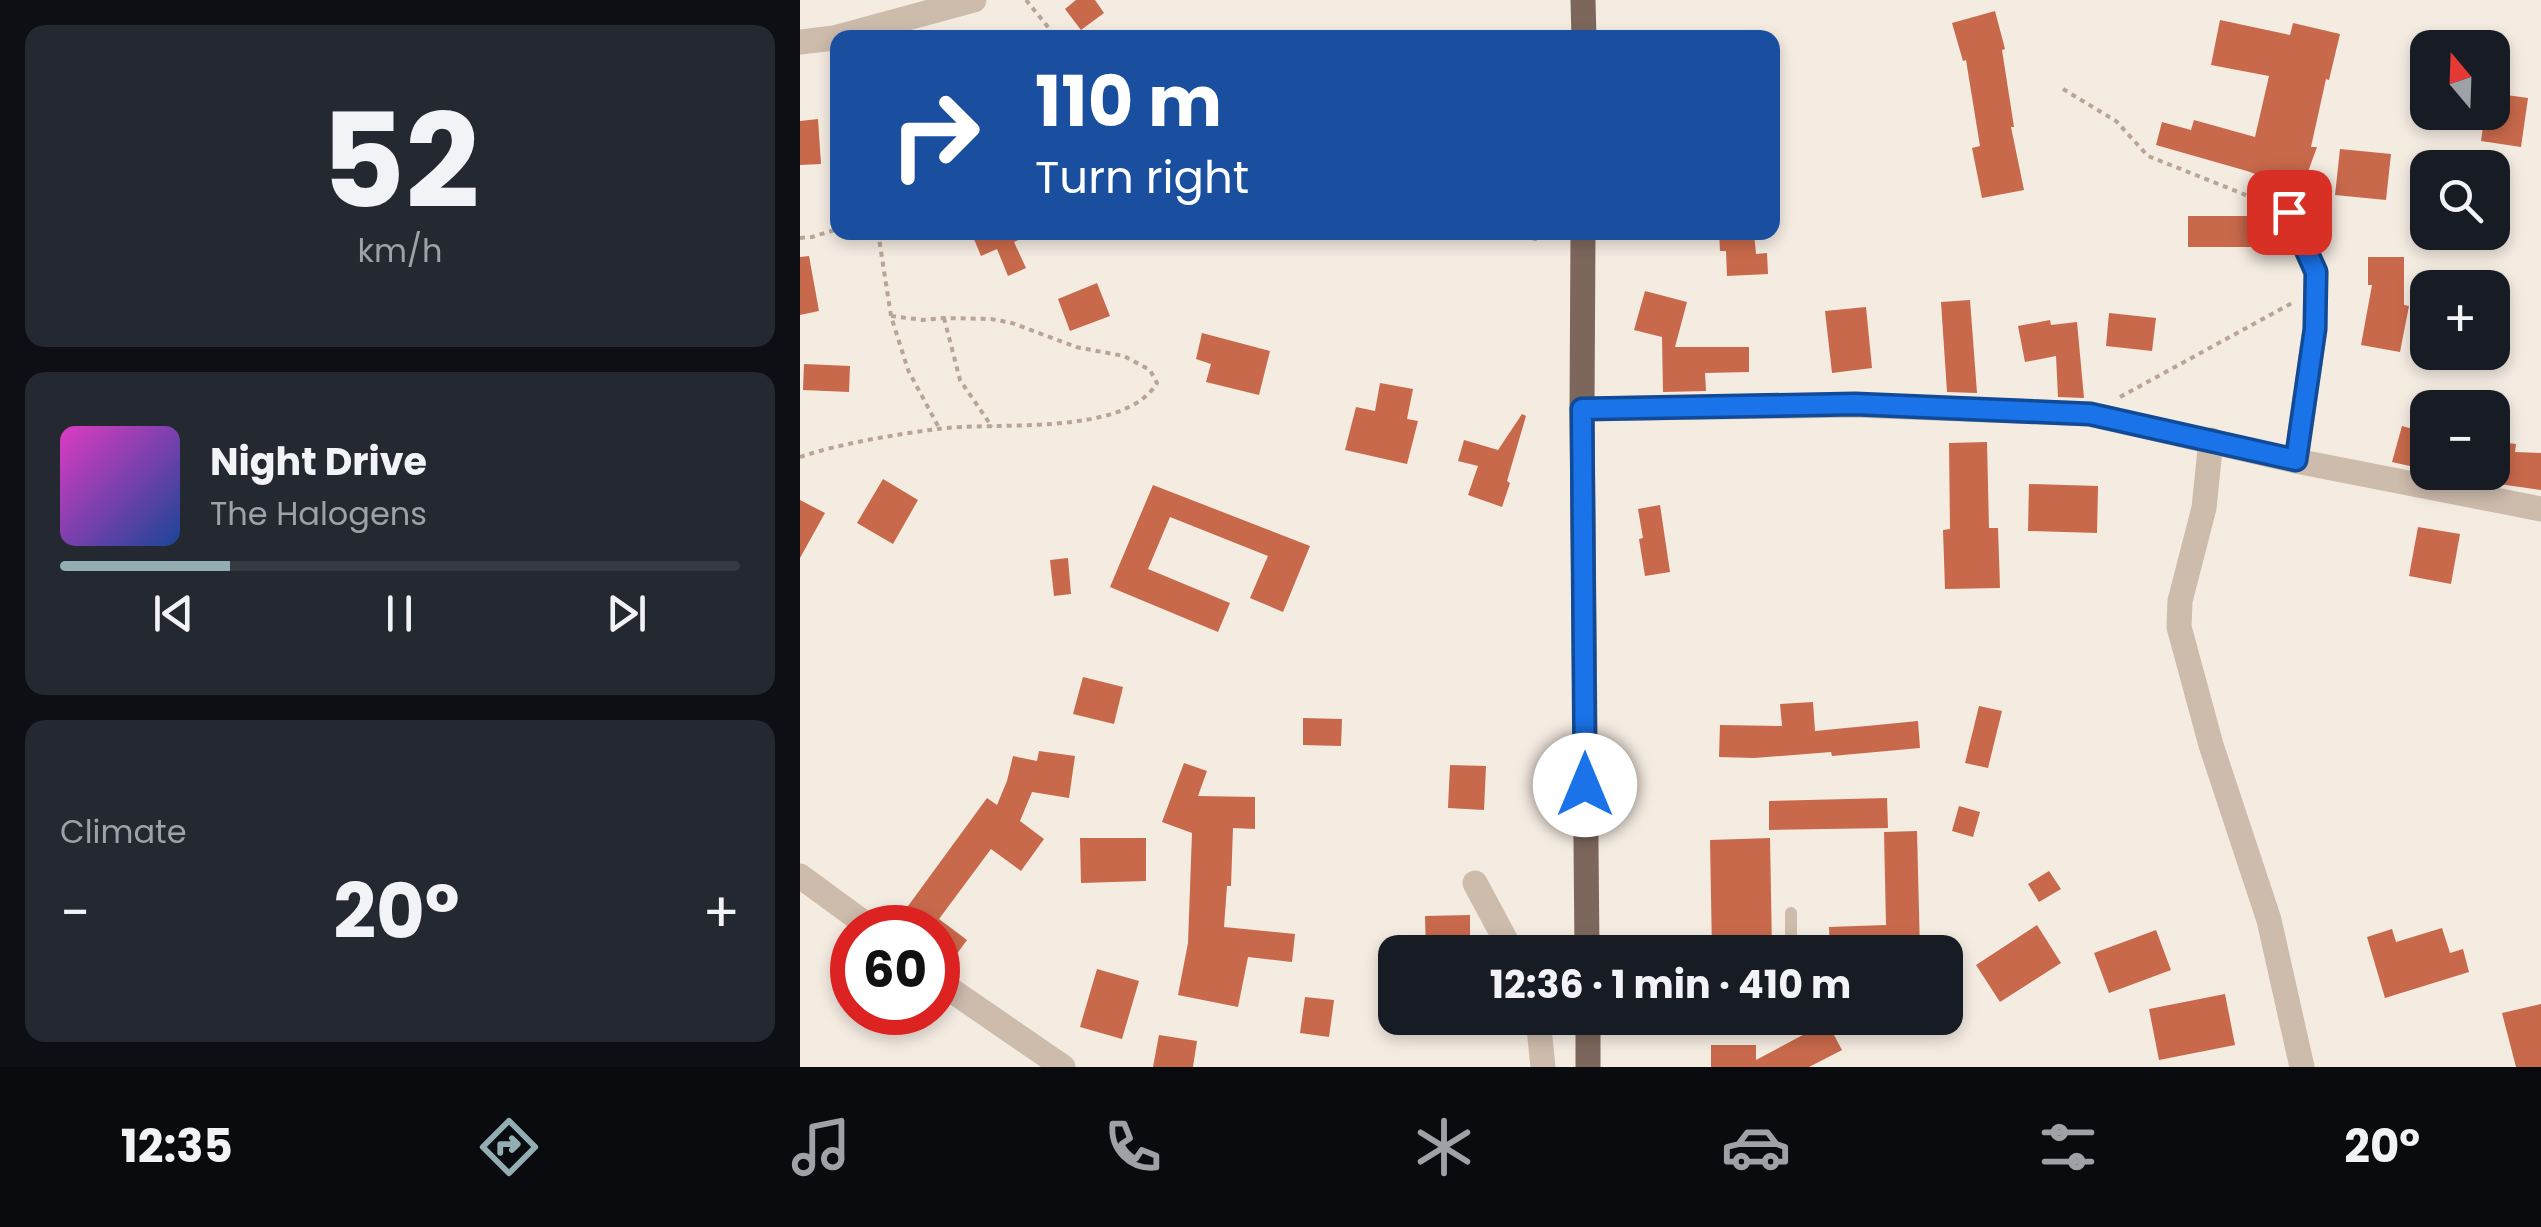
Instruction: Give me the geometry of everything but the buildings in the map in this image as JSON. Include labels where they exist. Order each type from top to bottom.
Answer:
[{"type":"main road","points":[[1583,0],[1584,30]]},
{"type":"main road","points":[[1583,240],[1587,935]]},
{"type":"main road","points":[[1588,1035],[1588,1067]]},
{"type":"street","points":[[863,30],[974,0]]},
{"type":"street","points":[[800,42],[830,38]]},
{"type":"street","points":[[2289,212],[2316,272],[2315,329],[2296,460]]},
{"type":"street","points":[[1582,409],[1855,404],[2090,414],[2541,509]]},
{"type":"street","points":[[2211,440],[2204,508],[2180,600],[2179,628],[2211,745],[2269,920],[2302,1067]]},
{"type":"street","points":[[800,876],[842,905]]},
{"type":"street","points":[[1476,882],[1503,935]]},
{"type":"street","points":[[960,995],[1063,1067]]},
{"type":"street","points":[[1540,1035],[1544,1067]]},
{"type":"lane","points":[[1790,935],[1791,913]]},
{"type":"path","points":[[1026,0],[1050,30]]},
{"type":"path","points":[[2063,89],[2116,121],[2148,156],[2289,212]]},
{"type":"path","points":[[800,238],[830,231]]},
{"type":"path","points":[[879,240],[890,316],[908,370],[940,428]]},
{"type":"path","points":[[2090,414],[2316,290]]},
{"type":"path","points":[[800,457],[940,428],[1059,423],[1114,414],[1150,395],[1157,383],[1150,370],[1124,356],[1076,348],[1012,323],[890,316]]},
{"type":"path","points":[[944,318],[960,380],[992,427]]},
{"type":"route","points":[[1585,785],[1582,409],[1855,404],[2090,414],[2296,460],[2315,329],[2316,272],[2289,212]]}]
